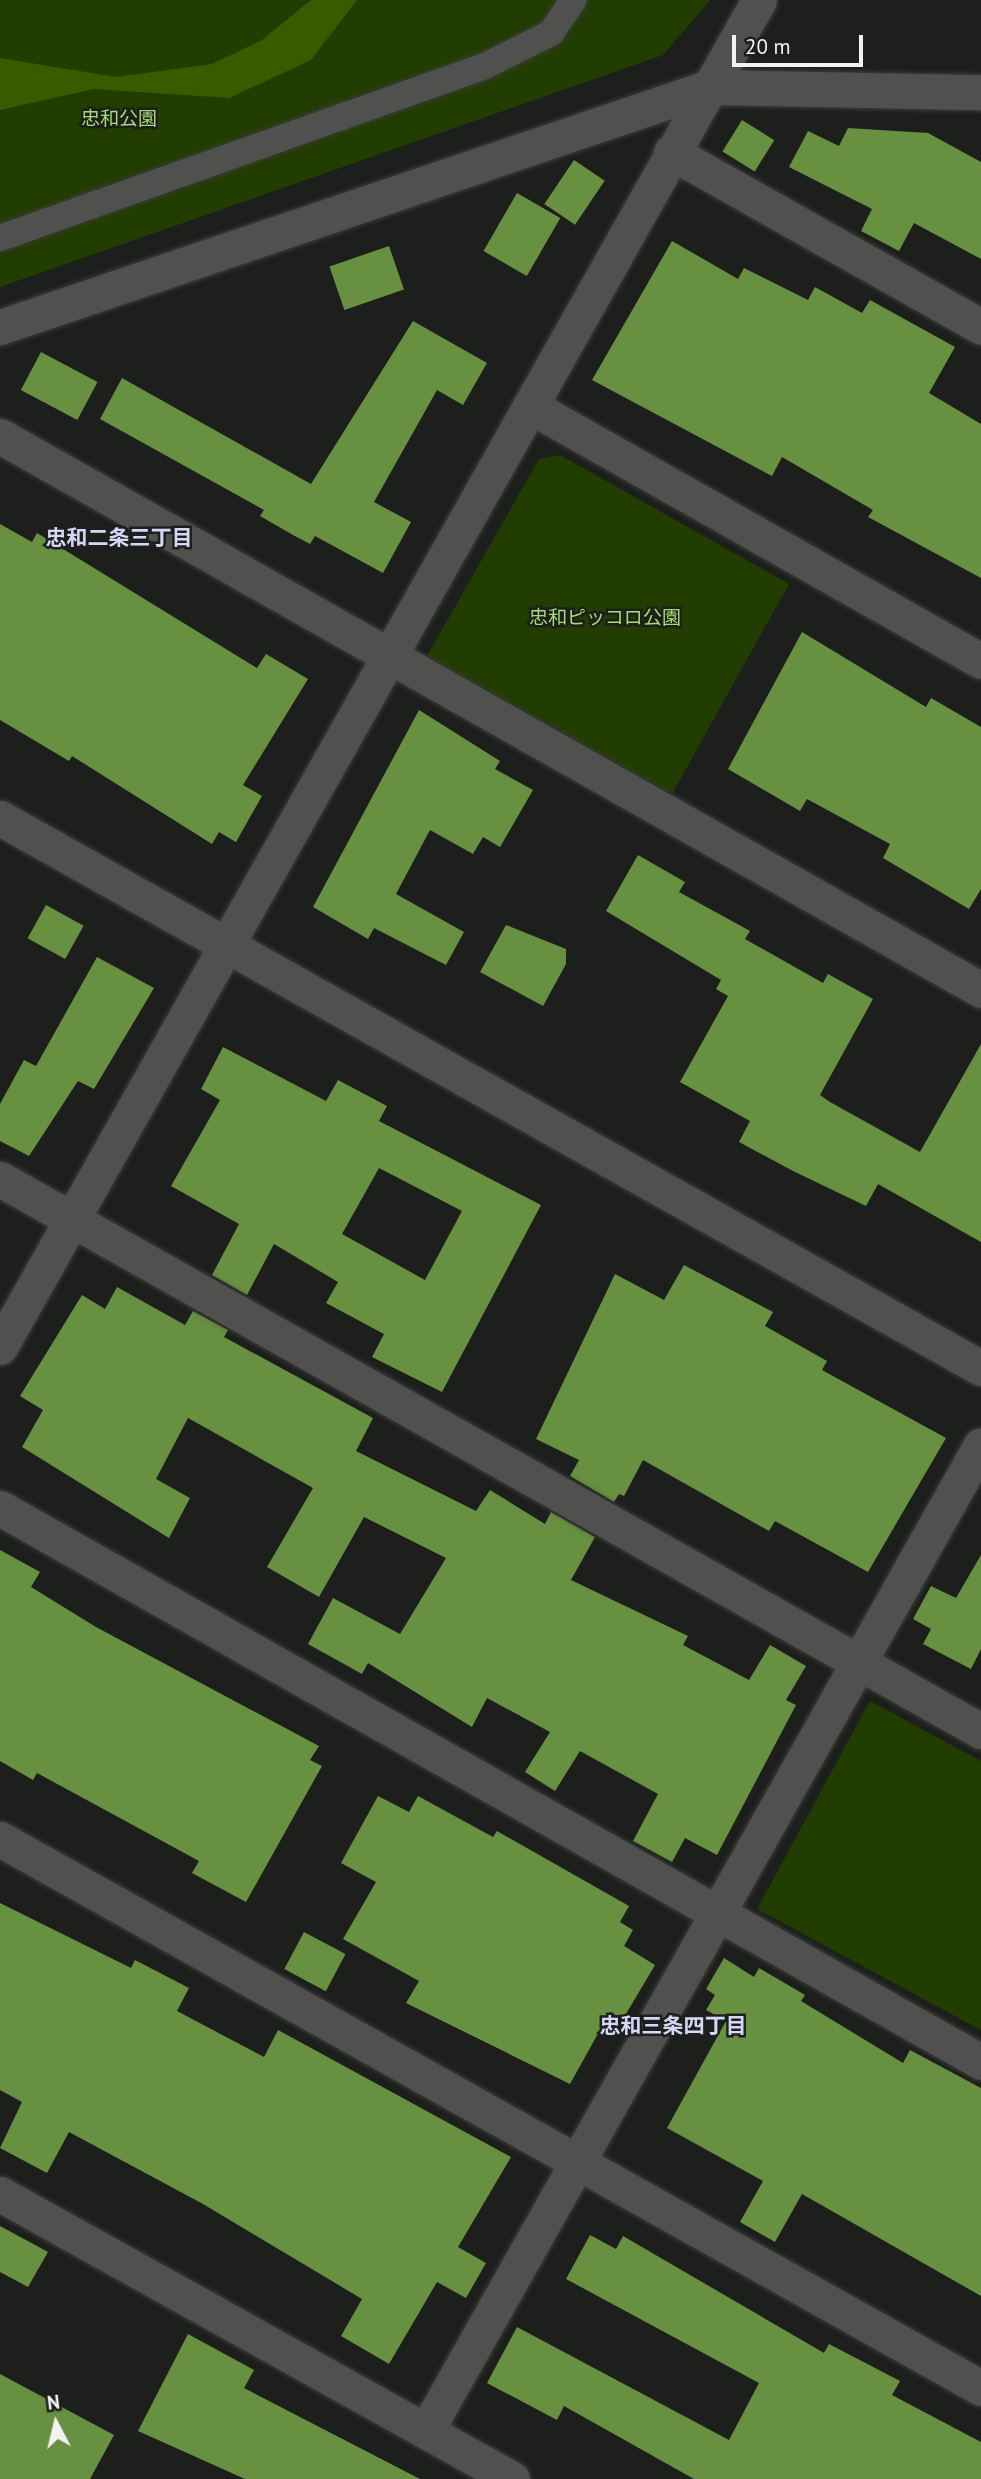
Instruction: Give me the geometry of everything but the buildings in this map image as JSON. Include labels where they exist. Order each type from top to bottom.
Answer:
[{"type":"street","points":[[0,238],[485,66],[551,33],[573,0]]},
{"type":"street","points":[[0,1347],[75,1220],[671,152],[759,0]]},
{"type":"street","points":[[0,327],[710,87],[981,92]]},
{"type":"street","points":[[671,152],[981,327]]},
{"type":"street","points":[[530,406],[981,661]]},
{"type":"street","points":[[0,436],[387,659],[981,990]]},
{"type":"street","points":[[0,818],[981,1368]]},
{"type":"street","points":[[0,1179],[981,1731]]},
{"type":"street","points":[[426,2431],[574,2162],[981,1445]]},
{"type":"street","points":[[0,1508],[981,2062]]},
{"type":"street","points":[[0,1839],[981,2388]]},
{"type":"street","points":[[0,2194],[512,2479]]},
{"type":"green space","name":"忠和公園","points":[[0,0],[710,0],[663,55],[0,287]]},
{"type":"green space","name":"忠和ピッコロ公園","points":[[560,455],[789,584],[672,794],[427,656],[539,459]]},
{"type":"green space","points":[[870,1701],[981,1761],[981,2030],[757,1909]]},
{"type":"shaded area","points":[[311,0],[357,0],[311,60],[229,98],[94,89],[0,110],[0,58],[116,77],[212,64],[262,40]]},
{"type":"district","name":"忠和二条三丁目","points":[[119,538]]},
{"type":"district","name":"忠和三条四丁目","points":[[673,2026]]}]
